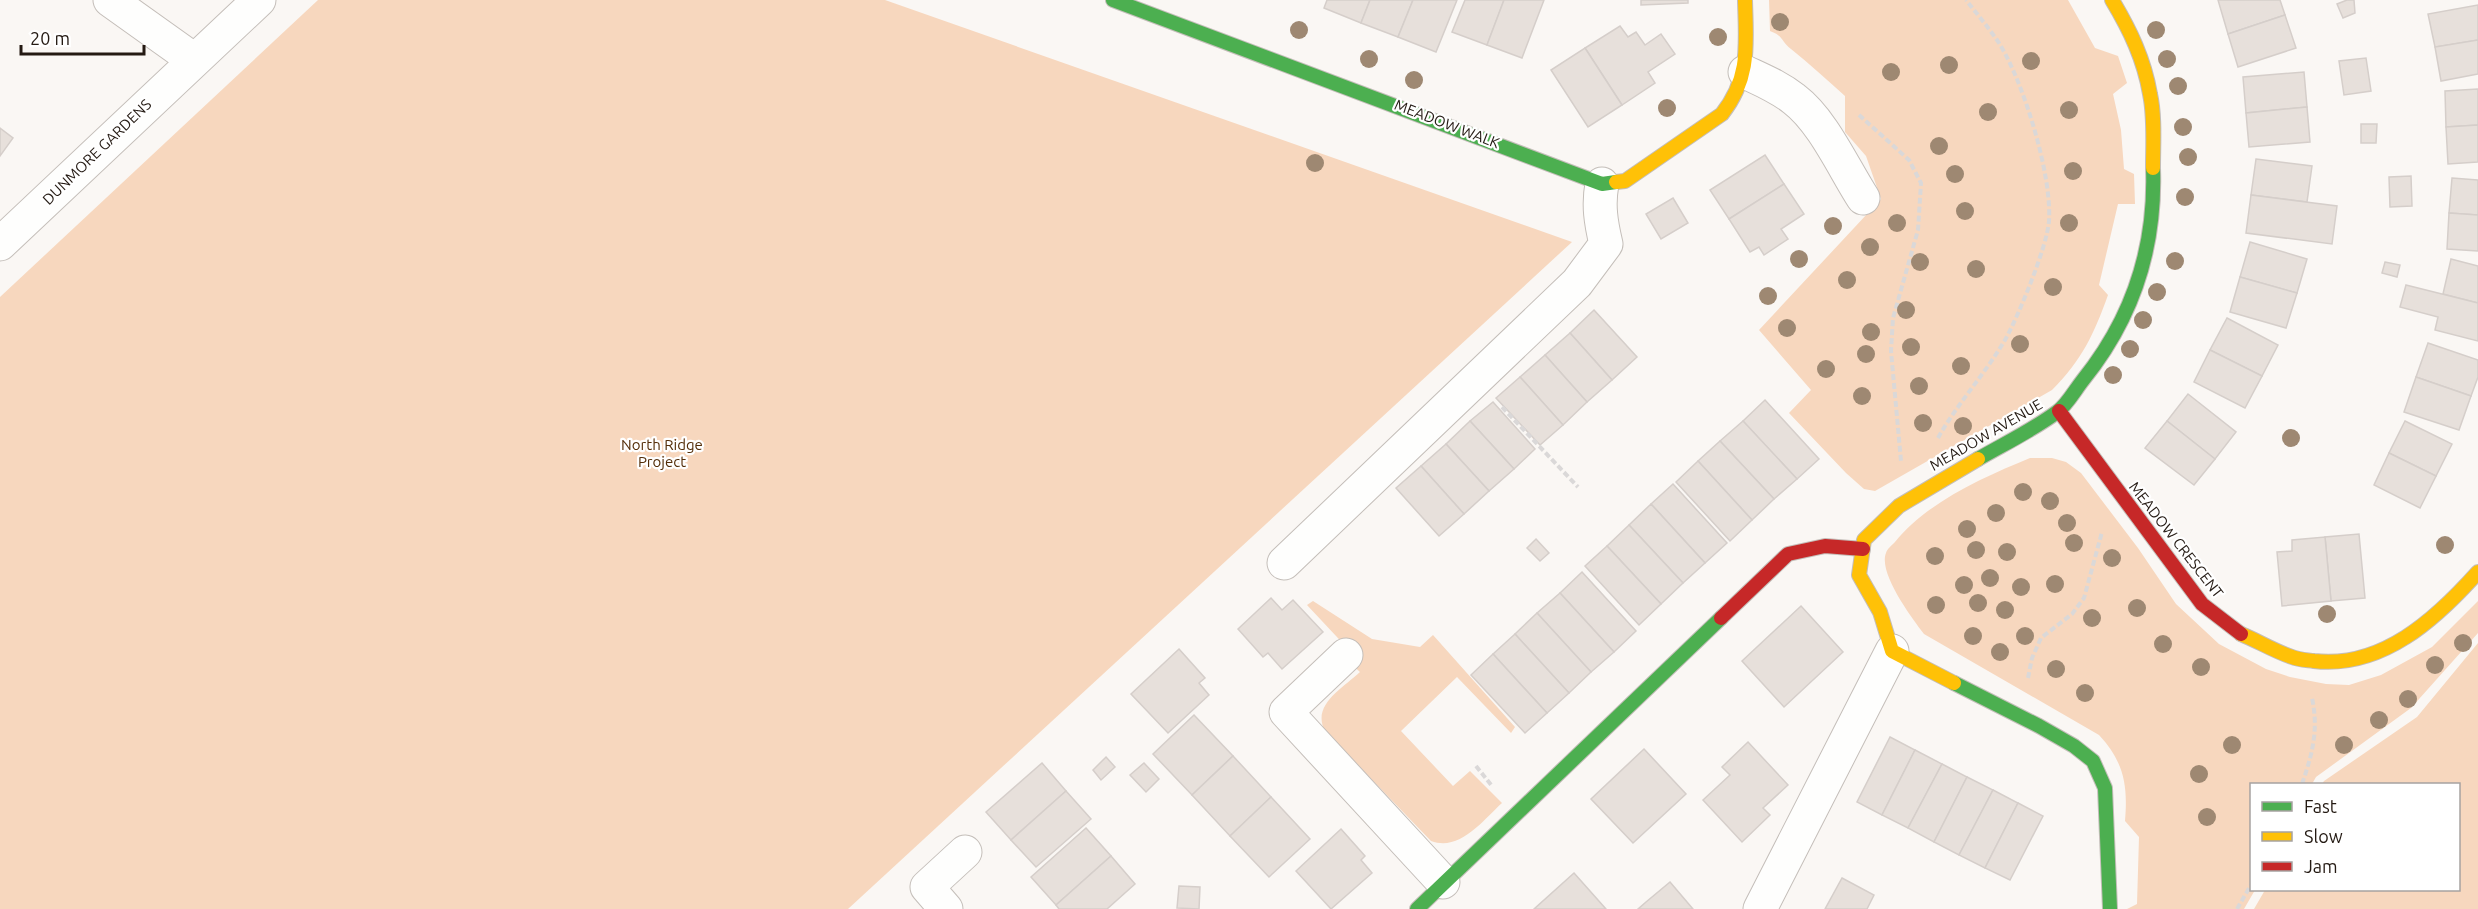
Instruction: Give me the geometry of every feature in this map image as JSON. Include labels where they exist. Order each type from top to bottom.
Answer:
[{"type":"street","points":[[110,0],[194,60]]},
{"type":"street","name":"DUNMORE GARDENS","points":[[0,244],[259,0]]},
{"type":"street","name":"MEADOW WALK","points":[[1113,0],[1602,184]]},
{"type":"street","points":[[1284,563],[1578,283],[1606,244],[1599,203],[1602,184],[1625,181],[1722,114],[1733,102],[1745,72],[1745,0]]},
{"type":"street","name":"MEADOW AVENUE","points":[[1863,544],[1899,506],[2059,411],[2098,362],[2128,307],[2145,263],[2151,230],[2154,188],[2151,96],[2143,61],[2126,23],[2112,0]]},
{"type":"street","points":[[1745,72],[1794,99],[1813,117],[1863,198]]},
{"type":"street","name":"MEADOW CRESCENT","points":[[2059,411],[2202,604],[2217,617],[2260,644],[2293,658],[2340,662],[2357,660],[2384,650],[2411,634],[2460,592],[2478,572]]},
{"type":"street","points":[[1417,909],[1788,554],[1811,546],[1863,544],[1859,575],[1880,612],[1892,651],[1760,909]]},
{"type":"street","points":[[1892,651],[2039,726],[2093,761],[2105,788],[2110,909]]},
{"type":"street","points":[[1346,655],[1286,712],[1443,882]]},
{"type":"street","points":[[946,909],[927,887],[965,852]]},
{"type":"path","points":[[1934,445],[2005,339],[2033,274],[2049,224],[2047,181],[2037,138],[2012,67],[1999,43],[1966,0]]},
{"type":"path","points":[[1856,112],[1909,160],[1921,183],[1918,230],[1893,318],[1891,351],[1901,449],[1899,506]]},
{"type":"path","points":[[1476,380],[1578,488]]},
{"type":"path","points":[[2027,684],[2032,658],[2041,638],[2072,614],[2084,598],[2104,524],[2117,492]]},
{"type":"path","points":[[2302,783],[2314,747],[2316,728],[2310,687],[2314,661]]},
{"type":"path","points":[[2237,909],[2250,886]]},
{"type":"green space","name":"North Ridge Project","points":[[318,0],[885,0],[1572,242],[848,909],[0,909],[0,297]]},
{"type":"green space","points":[[1769,0],[2068,0],[2095,48],[2118,56],[2127,83],[2113,94],[2121,130],[2124,169],[2134,174],[2135,204],[2118,204],[2099,285],[2108,295],[2098,322],[2079,357],[2052,390],[1875,491],[1864,489],[1846,473],[1789,413],[1811,390],[1759,330],[1881,199],[1866,156],[1845,132],[1845,96],[1778,35],[1770,31]]},
{"type":"green space","points":[[2030,458],[2052,458],[2066,462],[2081,473],[2138,548],[2176,604],[2219,644],[2266,669],[2290,677],[2326,684],[2349,685],[2381,675],[2432,647],[2478,601],[2478,633],[2411,708],[2316,777],[2313,783],[2250,783],[2250,891],[2254,891],[2244,909],[2127,909],[2137,904],[2139,837],[2125,821],[2126,796],[2123,775],[2107,745],[2099,735],[1924,634],[1905,607],[1887,572],[1886,553],[1908,528],[1957,492]]},
{"type":"green space","points":[[1313,601],[1372,639],[1420,647],[1433,635],[1515,727],[1511,733],[1457,677],[1401,731],[1453,786],[1470,771],[1502,803],[1461,838],[1442,843],[1431,841],[1325,731],[1322,713],[1325,705],[1360,672],[1345,658],[1351,652],[1307,605]]},
{"type":"green space","points":[[2478,643],[2478,909],[2254,909],[2264,891],[2460,891],[2460,783],[2323,783],[2417,717]]},
{"type":"building","points":[[1327,0],[1370,0],[1361,23],[1324,8]]},
{"type":"building","points":[[1370,0],[1413,0],[1398,37],[1361,23]]},
{"type":"building","points":[[1413,0],[1457,0],[1436,52],[1398,37]]},
{"type":"building","points":[[1465,0],[1504,0],[1487,45],[1452,32]]},
{"type":"building","points":[[1504,0],[1544,0],[1522,58],[1487,45]]},
{"type":"building","points":[[1641,0],[1688,0],[1688,3],[1641,5]]},
{"type":"building","points":[[2218,0],[2280,0],[2285,15],[2228,34]]},
{"type":"building","points":[[2354,0],[2355,13],[2343,18],[2337,4]]},
{"type":"building","points":[[2478,5],[2478,40],[2435,47],[2428,14]]},
{"type":"building","points":[[2285,15],[2296,48],[2238,67],[2228,34]]},
{"type":"building","points":[[1620,26],[1628,37],[1636,32],[1645,45],[1661,34],[1675,54],[1648,72],[1655,83],[1622,105],[1585,48]]},
{"type":"building","points":[[2478,40],[2478,74],[2441,81],[2435,47]]},
{"type":"building","points":[[1585,48],[1622,105],[1588,127],[1551,70]]},
{"type":"building","points":[[2366,58],[2371,91],[2344,95],[2339,61]]},
{"type":"building","points":[[2304,72],[2307,107],[2246,113],[2243,77]]},
{"type":"building","points":[[2478,89],[2478,125],[2446,127],[2445,91]]},
{"type":"building","points":[[2307,107],[2310,142],[2249,147],[2246,113]]},
{"type":"building","points":[[2361,124],[2377,124],[2376,143],[2361,143]]},
{"type":"building","points":[[2478,125],[2478,162],[2448,164],[2446,127]]},
{"type":"building","points":[[0,128],[13,138],[0,156]]},
{"type":"building","points":[[1765,155],[1784,184],[1729,219],[1710,190]]},
{"type":"building","points":[[2256,159],[2312,166],[2307,202],[2251,195]]},
{"type":"building","points":[[2411,176],[2412,206],[2390,207],[2389,177]]},
{"type":"building","points":[[2452,178],[2478,180],[2478,215],[2449,213]]},
{"type":"building","points":[[1784,184],[1804,214],[1781,229],[1788,239],[1764,255],[1759,247],[1750,252],[1729,219]]},
{"type":"building","points":[[2251,195],[2337,206],[2332,244],[2246,233]]},
{"type":"building","points":[[1673,198],[1688,223],[1661,239],[1646,214]]},
{"type":"building","points":[[2449,213],[2478,215],[2478,251],[2447,249]]},
{"type":"building","points":[[2250,242],[2307,259],[2297,293],[2240,277]]},
{"type":"building","points":[[2451,259],[2478,266],[2478,303],[2443,294]]},
{"type":"building","points":[[2385,262],[2400,265],[2397,277],[2382,273]]},
{"type":"building","points":[[2240,277],[2297,293],[2286,328],[2230,312]]},
{"type":"building","points":[[2406,285],[2478,303],[2478,341],[2435,330],[2438,317],[2400,307]]},
{"type":"building","points":[[1594,310],[1637,357],[1612,380],[1570,333]]},
{"type":"building","points":[[2227,318],[2278,345],[2262,376],[2210,350]]},
{"type":"building","points":[[1570,333],[1612,380],[1587,402],[1545,355]]},
{"type":"building","points":[[2428,343],[2478,360],[2478,377],[2471,396],[2416,377]]},
{"type":"building","points":[[2210,350],[2262,376],[2245,408],[2194,382]]},
{"type":"building","points":[[1545,355],[1587,402],[1563,425],[1520,377]]},
{"type":"building","points":[[1520,377],[1563,425],[1540,445],[1496,398]]},
{"type":"building","points":[[2416,377],[2471,396],[2459,430],[2404,412]]},
{"type":"building","points":[[2188,394],[2236,432],[2215,459],[2167,421]]},
{"type":"building","points":[[1765,400],[1819,459],[1797,479],[1743,421]]},
{"type":"building","points":[[1493,402],[1535,449],[1514,469],[1470,421]]},
{"type":"building","points":[[1470,421],[1514,469],[1489,491],[1446,444]]},
{"type":"building","points":[[1743,421],[1797,479],[1774,499],[1720,441]]},
{"type":"building","points":[[2167,421],[2215,459],[2194,485],[2145,448]]},
{"type":"building","points":[[2405,421],[2452,444],[2436,476],[2389,453]]},
{"type":"building","points":[[1720,441],[1774,499],[1752,520],[1698,461]]},
{"type":"building","points":[[1446,444],[1489,491],[1464,514],[1421,466]]},
{"type":"building","points":[[2389,453],[2436,476],[2420,508],[2374,485]]},
{"type":"building","points":[[1698,461],[1752,520],[1730,541],[1676,482]]},
{"type":"building","points":[[1421,466],[1464,514],[1439,536],[1396,488]]},
{"type":"building","points":[[1673,484],[1727,543],[1705,563],[1651,504]]},
{"type":"building","points":[[1651,504],[1705,563],[1683,583],[1629,525]]},
{"type":"building","points":[[1629,525],[1683,583],[1661,604],[1607,546]]},
{"type":"building","points":[[2359,534],[2365,598],[2331,601],[2325,537]]},
{"type":"building","points":[[2325,537],[2331,601],[2282,606],[2277,552],[2292,551],[2292,540]]},
{"type":"building","points":[[1536,539],[1549,553],[1540,561],[1527,548]]},
{"type":"building","points":[[1607,546],[1661,604],[1639,625],[1585,566]]},
{"type":"building","points":[[1582,572],[1636,631],[1614,652],[1560,593]]},
{"type":"building","points":[[1560,593],[1614,652],[1591,672],[1537,613]]},
{"type":"building","points":[[1271,598],[1282,610],[1293,600],[1323,632],[1282,669],[1268,653],[1263,657],[1238,629]]},
{"type":"building","points":[[1801,606],[1843,652],[1784,707],[1742,661]]},
{"type":"building","points":[[1537,613],[1591,672],[1569,693],[1515,634]]},
{"type":"building","points":[[1515,634],[1569,693],[1547,713],[1493,654]]},
{"type":"building","points":[[1179,649],[1205,678],[1199,683],[1209,695],[1168,733],[1131,694]]},
{"type":"building","points":[[1493,654],[1547,713],[1525,733],[1471,675]]},
{"type":"building","points":[[1194,715],[1233,756],[1192,795],[1153,754]]},
{"type":"building","points":[[1890,737],[1915,750],[1882,815],[1857,802]]},
{"type":"building","points":[[1748,742],[1788,785],[1763,808],[1770,815],[1742,842],[1703,800],[1730,775],[1722,767]]},
{"type":"building","points":[[1644,749],[1686,794],[1633,843],[1591,799]]},
{"type":"building","points":[[1915,750],[1942,764],[1908,828],[1882,815]]},
{"type":"building","points":[[1233,756],[1271,797],[1230,836],[1192,795]]},
{"type":"building","points":[[1106,757],[1115,767],[1101,780],[1093,770]]},
{"type":"building","points":[[1042,763],[1066,791],[1011,840],[986,812]]},
{"type":"building","points":[[1144,763],[1159,779],[1146,792],[1130,775]]},
{"type":"building","points":[[1942,764],[1967,777],[1934,842],[1908,828]]},
{"type":"building","points":[[1967,777],[1993,790],[1959,855],[1934,842]]},
{"type":"building","points":[[1993,790],[2018,803],[1985,868],[1959,855]]},
{"type":"building","points":[[1066,791],[1091,819],[1036,867],[1011,840]]},
{"type":"building","points":[[1271,797],[1310,839],[1269,877],[1230,836]]},
{"type":"building","points":[[2018,803],[2043,816],[2010,880],[1985,868]]},
{"type":"building","points":[[1086,828],[1111,856],[1056,905],[1031,877]]},
{"type":"building","points":[[1341,829],[1365,856],[1361,860],[1372,873],[1331,909],[1296,871]]},
{"type":"building","points":[[1111,856],[1135,884],[1107,909],[1059,909],[1056,905]]},
{"type":"building","points":[[1574,873],[1606,909],[1534,909]]},
{"type":"building","points":[[1842,878],[1874,895],[1867,909],[1825,909]]},
{"type":"building","points":[[1670,882],[1693,909],[1638,909],[1646,902]]},
{"type":"building","points":[[1179,886],[1200,887],[1199,909],[1177,908]]},
{"type":"traffic: fast","points":[[1113,0],[1602,184],[1616,182]]},
{"type":"traffic: fast","points":[[1978,459],[2048,419],[2061,409],[2115,332],[2128,307],[2145,254],[2153,198],[2153,168]]},
{"type":"traffic: fast","points":[[1417,909],[1721,618]]},
{"type":"traffic: fast","points":[[1954,683],[2039,726],[2074,746],[2093,761],[2105,788],[2110,909]]},
{"type":"traffic: slow","points":[[1616,182],[1625,181],[1722,114],[1738,87],[1745,60],[1745,0]]},
{"type":"traffic: slow","points":[[2112,0],[2136,45],[2147,81],[2153,112],[2153,168]]},
{"type":"traffic: slow","points":[[1954,683],[1892,651],[1880,612],[1859,575],[1864,540],[1899,506],[1978,459]]},
{"type":"traffic: slow","points":[[2241,634],[2300,659],[2339,661],[2362,657],[2385,649],[2426,623],[2478,572]]},
{"type":"traffic: jam","points":[[2059,411],[2202,604],[2241,634]]},
{"type":"traffic: jam","points":[[1721,618],[1788,554],[1825,546],[1863,549]]}]
